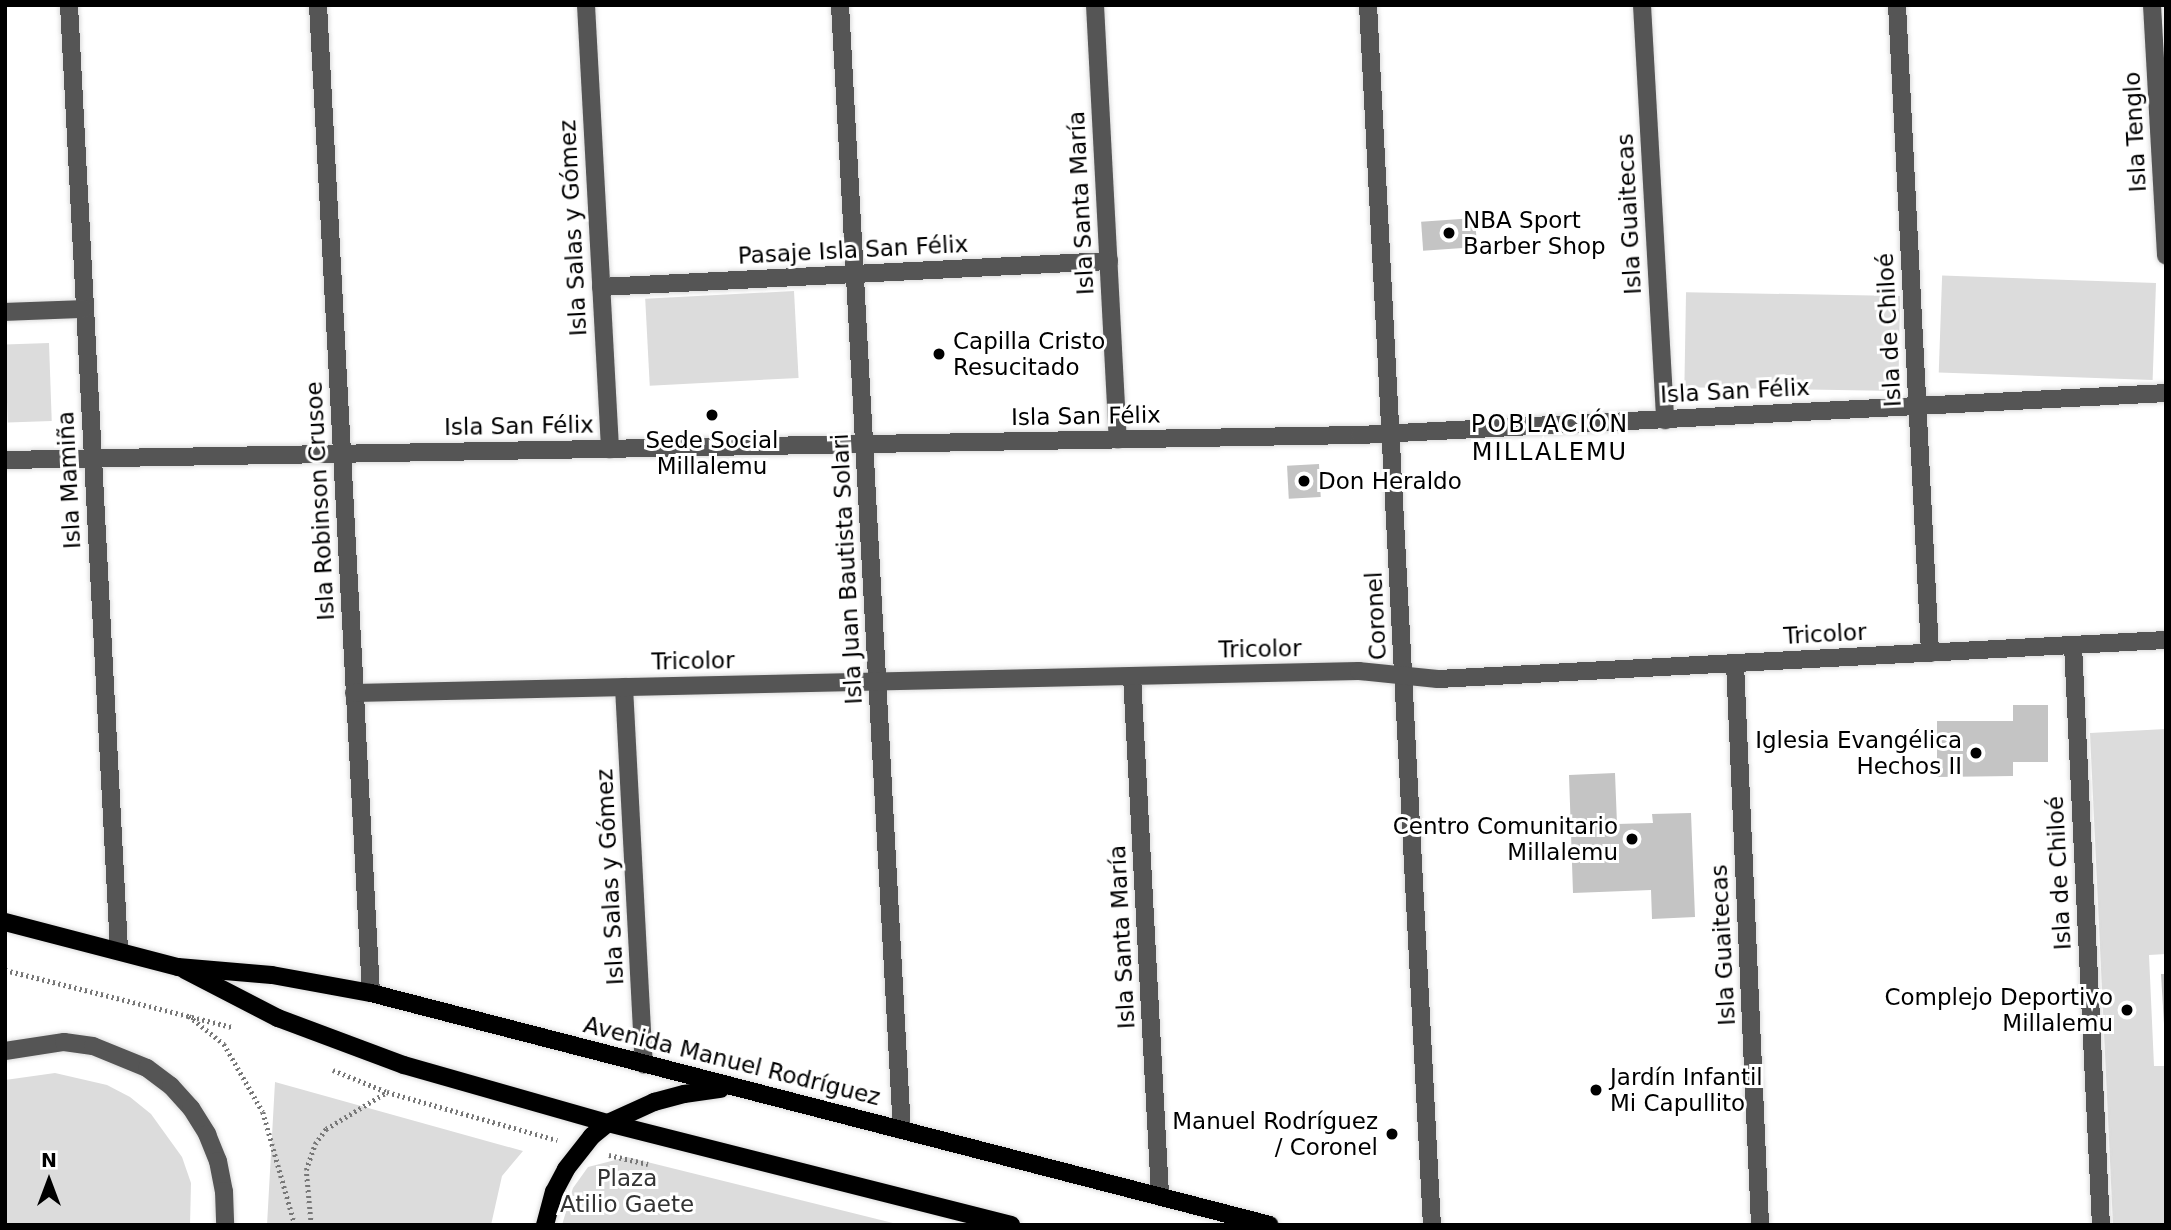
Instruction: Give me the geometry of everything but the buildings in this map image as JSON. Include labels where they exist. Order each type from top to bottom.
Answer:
[{"type":"main road","name":"Avenida Manuel Rodríguez","points":[[5,922],[178,967],[272,975],[371,993],[1270,1225]]},
{"type":"main road","name":"Avenida Manuel Rodríguez","points":[[178,967],[250,1004],[329,1038],[429,1073],[608,1123],[1011,1225]]},
{"type":"main road","points":[[545,1225],[554,1192],[566,1169],[592,1136],[608,1123],[654,1102],[684,1094],[738,1088]]},
{"type":"street","name":"Isla Mamiña","points":[[69,5],[119,951]]},
{"type":"street","name":"Isla Robinson Crusoe","points":[[318,5],[371,993]]},
{"type":"street","name":"Isla Salas y Gómez","points":[[586,5],[610,449]]},
{"type":"street","name":"Isla Juan Bautista Solari","points":[[840,5],[902,1130]]},
{"type":"street","name":"Isla Santa María","points":[[1095,5],[1118,439]]},
{"type":"street","name":"Coronel","points":[[1368,5],[1432,1225]]},
{"type":"street","name":"Isla Guaitecas","points":[[1642,5],[1665,420]]},
{"type":"street","name":"Isla de Chiloé","points":[[1897,5],[1930,653]]},
{"type":"street","name":"Isla Tenglo","points":[[2152,5],[2166,256]]},
{"type":"street","name":"Pasaje Isla San Félix","points":[[601,287],[1109,261]]},
{"type":"street","points":[[5,312],[84,309]]},
{"type":"street","name":"Isla San Félix","points":[[5,460],[1391,434],[2166,393]]},
{"type":"street","name":"Tricolor","points":[[354,692],[1359,671],[1438,679],[2166,640]]},
{"type":"street","name":"Isla de Chiloé","points":[[2073,645],[2101,1225]]},
{"type":"street","name":"Isla Guaitecas","points":[[1735,663],[1760,1225]]},
{"type":"street","name":"Isla Santa María","points":[[1132,676],[1160,1195]]},
{"type":"street","name":"Isla Salas y Gómez","points":[[624,687],[644,1064]]},
{"type":"street","points":[[5,1051],[44,1044],[93,1046],[121,1055],[147,1068],[171,1086],[196,1117],[218,1161],[224,1191],[225,1225]]},
{"type":"path","points":[[5,970],[172,1011]]},
{"type":"path","points":[[186,1014],[224,1044],[242,1070],[263,1112],[295,1225]]},
{"type":"green space","points":[[1942,276],[2156,283],[2153,380],[1939,372]]},
{"type":"green space","points":[[794,291],[799,378],[650,386],[645,299]]},
{"type":"green space","points":[[1686,292],[1900,296],[1898,391],[1684,387]]},
{"type":"green space","points":[[49,343],[52,421],[8,422],[5,345]]},
{"type":"green space","name":"Complejo Deportivo Millalemu","points":[[2166,729],[2166,954],[2149,955],[2154,1066],[2166,1066],[2166,1225],[2113,1225],[2090,733]]},
{"type":"green space","points":[[55,1073],[107,1085],[130,1097],[151,1114],[182,1157],[191,1183],[190,1225],[5,1225],[5,1080]]},
{"type":"green space","points":[[275,1082],[523,1151],[502,1176],[491,1225],[267,1225]]},
{"type":"green space","name":"Plaza Atilio Gaete","points":[[627,1157],[901,1225],[562,1225],[573,1188],[588,1167]]},
{"type":"place","name":"NBA Sport Barber Shop","points":[[1449,233]]},
{"type":"place","name":"Capilla Cristo Resucitado","points":[[939,354]]},
{"type":"place","name":"Sede Social Millalemu","points":[[712,415]]},
{"type":"place","name":"Don Heraldo","points":[[1304,481]]},
{"type":"place","name":"Iglesia Evangélica Hechos II","points":[[1976,753]]},
{"type":"place","name":"Centro Comunitario Millalemu","points":[[1632,839]]},
{"type":"place","name":"Complejo Deportivo Millalemu","points":[[2127,1010]]},
{"type":"place","name":"Jardín Infantil Mi Capullito","points":[[1596,1090]]},
{"type":"place","name":"Manuel Rodríguez / Coronel","points":[[1392,1134]]},
{"type":"district","name":"POBLACIÓN MILLALEMU","points":[[1550,439]]}]
